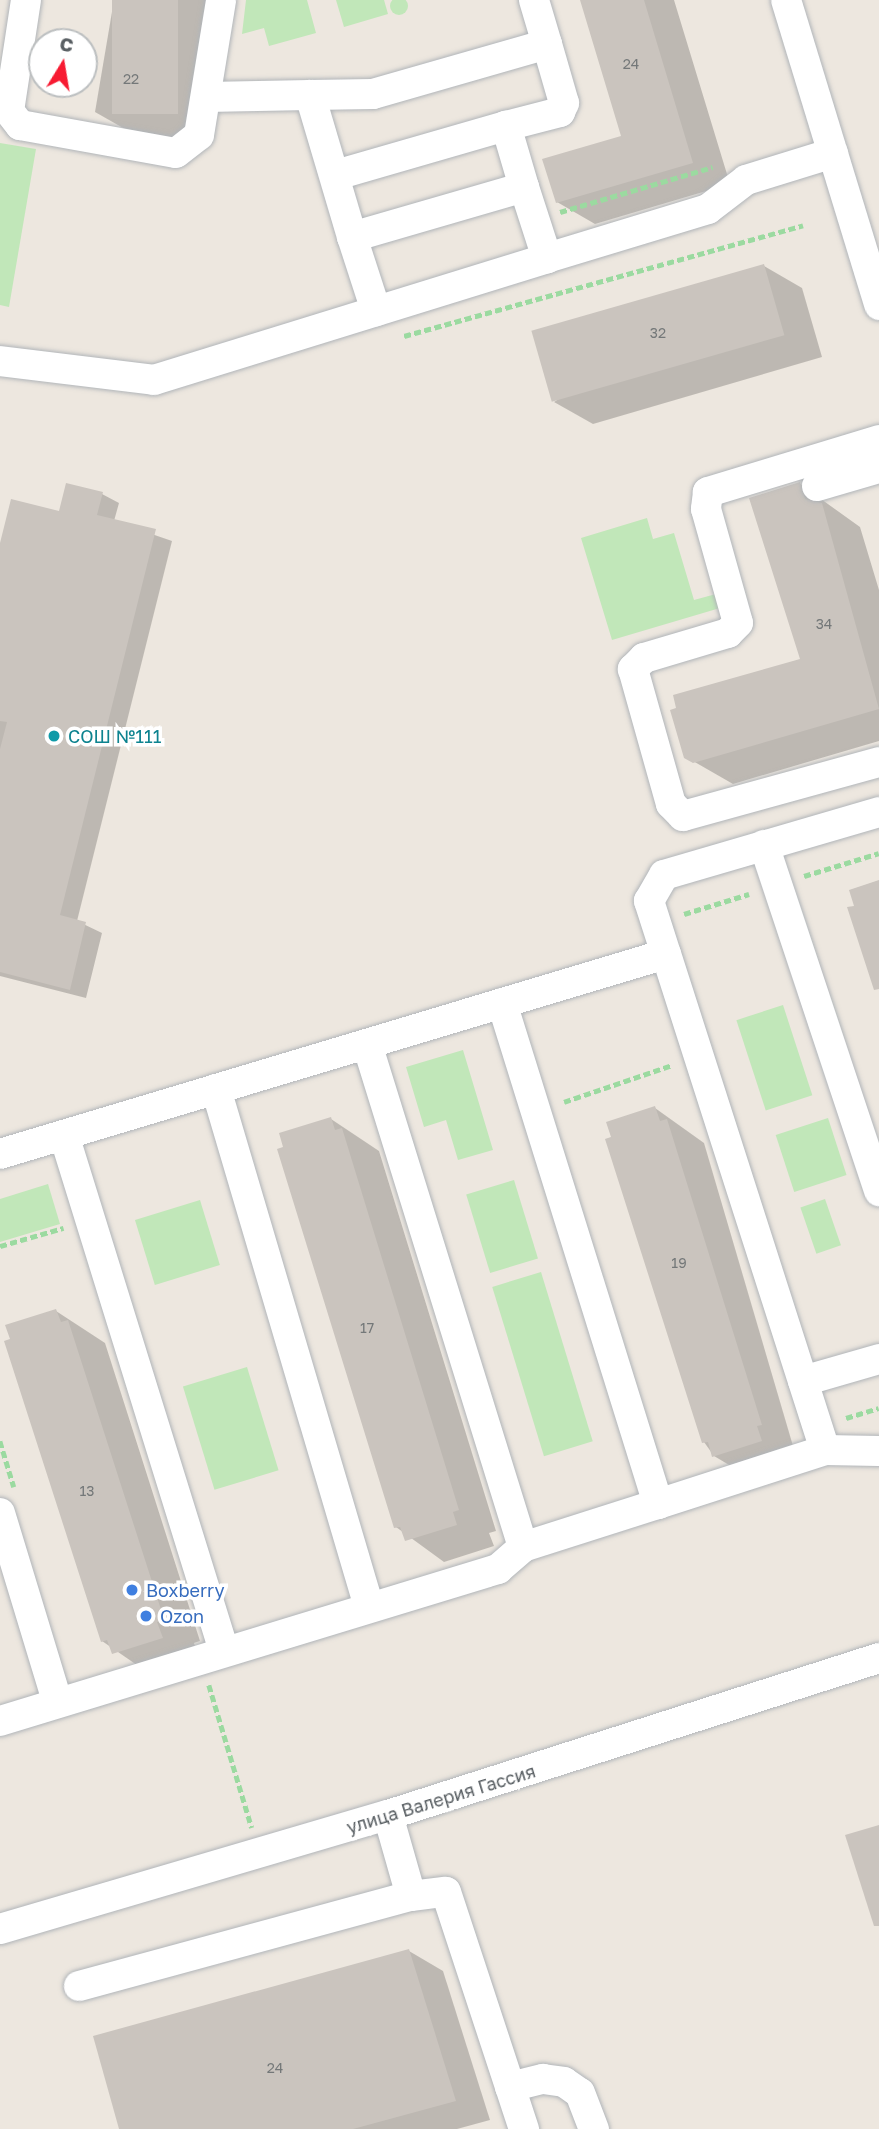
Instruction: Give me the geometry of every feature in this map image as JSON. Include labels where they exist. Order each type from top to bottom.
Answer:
[{"type":"street","points":[[26,0],[9,111],[20,125],[176,153],[199,135],[221,0]]},
{"type":"street","points":[[336,175],[560,112],[564,103],[534,0]]},
{"type":"street","points":[[786,0],[833,153],[871,252],[879,305]]},
{"type":"street","points":[[206,97],[373,94],[547,44]]},
{"type":"street","points":[[310,95],[376,311]]},
{"type":"street","points":[[506,126],[547,258]]},
{"type":"street","points":[[0,361],[154,380],[708,209],[746,180],[833,153]]},
{"type":"street","points":[[352,237],[524,187]]},
{"type":"street","points":[[879,440],[708,492],[706,509],[738,622],[728,633],[644,657],[633,669],[671,804],[683,816],[879,762]]},
{"type":"street","points":[[817,486],[879,468]]},
{"type":"street","points":[[825,1450],[649,901],[664,875],[879,812]]},
{"type":"street","points":[[764,845],[879,1191]]},
{"type":"street","points":[[0,1154],[666,954]]},
{"type":"street","points":[[502,1003],[658,1504]]},
{"type":"street","points":[[367,1044],[523,1547]]},
{"type":"street","points":[[216,1089],[369,1608]]},
{"type":"street","points":[[64,1135],[224,1651]]},
{"type":"street","points":[[803,1381],[879,1359]]},
{"type":"street","points":[[0,1721],[57,1700],[498,1569],[523,1547],[825,1450],[879,1451]]},
{"type":"street","points":[[0,1513],[57,1700]]},
{"type":"street","name":"улица Валерия Гассия","points":[[0,1929],[388,1815],[879,1658]]},
{"type":"street","points":[[388,1815],[411,1896]]},
{"type":"street","points":[[79,1986],[411,1896],[446,1892],[524,2129]]},
{"type":"street","points":[[510,2087],[564,2082],[580,2093],[594,2129]]},
{"type":"path","points":[[559,1113],[563,1102],[673,1065],[682,1069]]},
{"type":"path","points":[[0,1246],[74,1225]]},
{"type":"green space","points":[[395,-3],[403,-3],[408,6],[406,13],[395,15],[390,10],[390,2]]},
{"type":"green space","points":[[246,0],[307,0],[316,33],[269,46],[264,28],[242,34]]},
{"type":"green space","points":[[336,0],[384,0],[388,14],[344,27]]},
{"type":"green space","points":[[0,143],[36,149],[9,307],[0,305]]},
{"type":"green space","points":[[647,518],[653,539],[674,533],[694,600],[716,594],[720,608],[612,640],[581,538]]},
{"type":"green space","points":[[783,1005],[812,1095],[766,1110],[736,1020]]},
{"type":"green space","points":[[463,1050],[493,1150],[458,1160],[446,1120],[424,1127],[406,1067]]},
{"type":"green space","points":[[828,1118],[847,1175],[794,1192],[776,1135]]},
{"type":"green space","points":[[514,1180],[538,1258],[490,1273],[466,1195]]},
{"type":"green space","points":[[48,1184],[60,1224],[0,1242],[0,1199]]},
{"type":"green space","points":[[825,1199],[841,1245],[816,1254],[800,1207]]},
{"type":"green space","points":[[200,1200],[220,1265],[155,1285],[135,1220]]},
{"type":"green space","points":[[541,1272],[593,1441],[544,1456],[492,1287]]},
{"type":"green space","points":[[247,1367],[279,1470],[215,1490],[183,1387]]},
{"type":"building","points":[[112,0],[178,0],[178,114],[112,114]]},
{"type":"building","points":[[580,0],[644,0],[693,163],[556,203],[542,159],[621,136]]},
{"type":"building","points":[[764,264],[784,335],[552,402],[531,331]]},
{"type":"building","points":[[800,482],[805,499],[822,503],[879,709],[693,763],[684,758],[670,710],[676,708],[673,695],[800,659],[749,498]]},
{"type":"building","name":"СОШ №111","points":[[66,483],[103,492],[97,515],[156,529],[60,915],[86,922],[70,990],[0,972],[0,749],[7,722],[0,721],[0,543],[11,499],[59,511]]},
{"type":"building","points":[[879,880],[879,989],[874,990],[847,907],[854,906],[849,890]]},
{"type":"building","points":[[655,1106],[660,1121],[667,1119],[762,1425],[757,1426],[762,1441],[712,1457],[708,1442],[702,1443],[605,1139],[611,1137],[606,1122]]},
{"type":"building","points":[[331,1117],[335,1130],[342,1128],[459,1510],[453,1512],[457,1525],[405,1541],[400,1527],[394,1528],[277,1149],[283,1147],[279,1133]]},
{"type":"building","points":[[56,1309],[61,1322],[68,1320],[164,1619],[157,1622],[163,1638],[112,1654],[107,1640],[101,1642],[4,1341],[10,1339],[5,1325]]},
{"type":"building","points":[[879,1825],[879,1926],[874,1926],[845,1835]]},
{"type":"building","points":[[409,1949],[456,2101],[353,2129],[119,2129],[93,2036]]},
{"type":"place","name":"СОШ №111","points":[[54,736]]},
{"type":"place","name":"Boxberry","points":[[132,1590]]},
{"type":"place","name":"Ozon","points":[[146,1616]]}]
